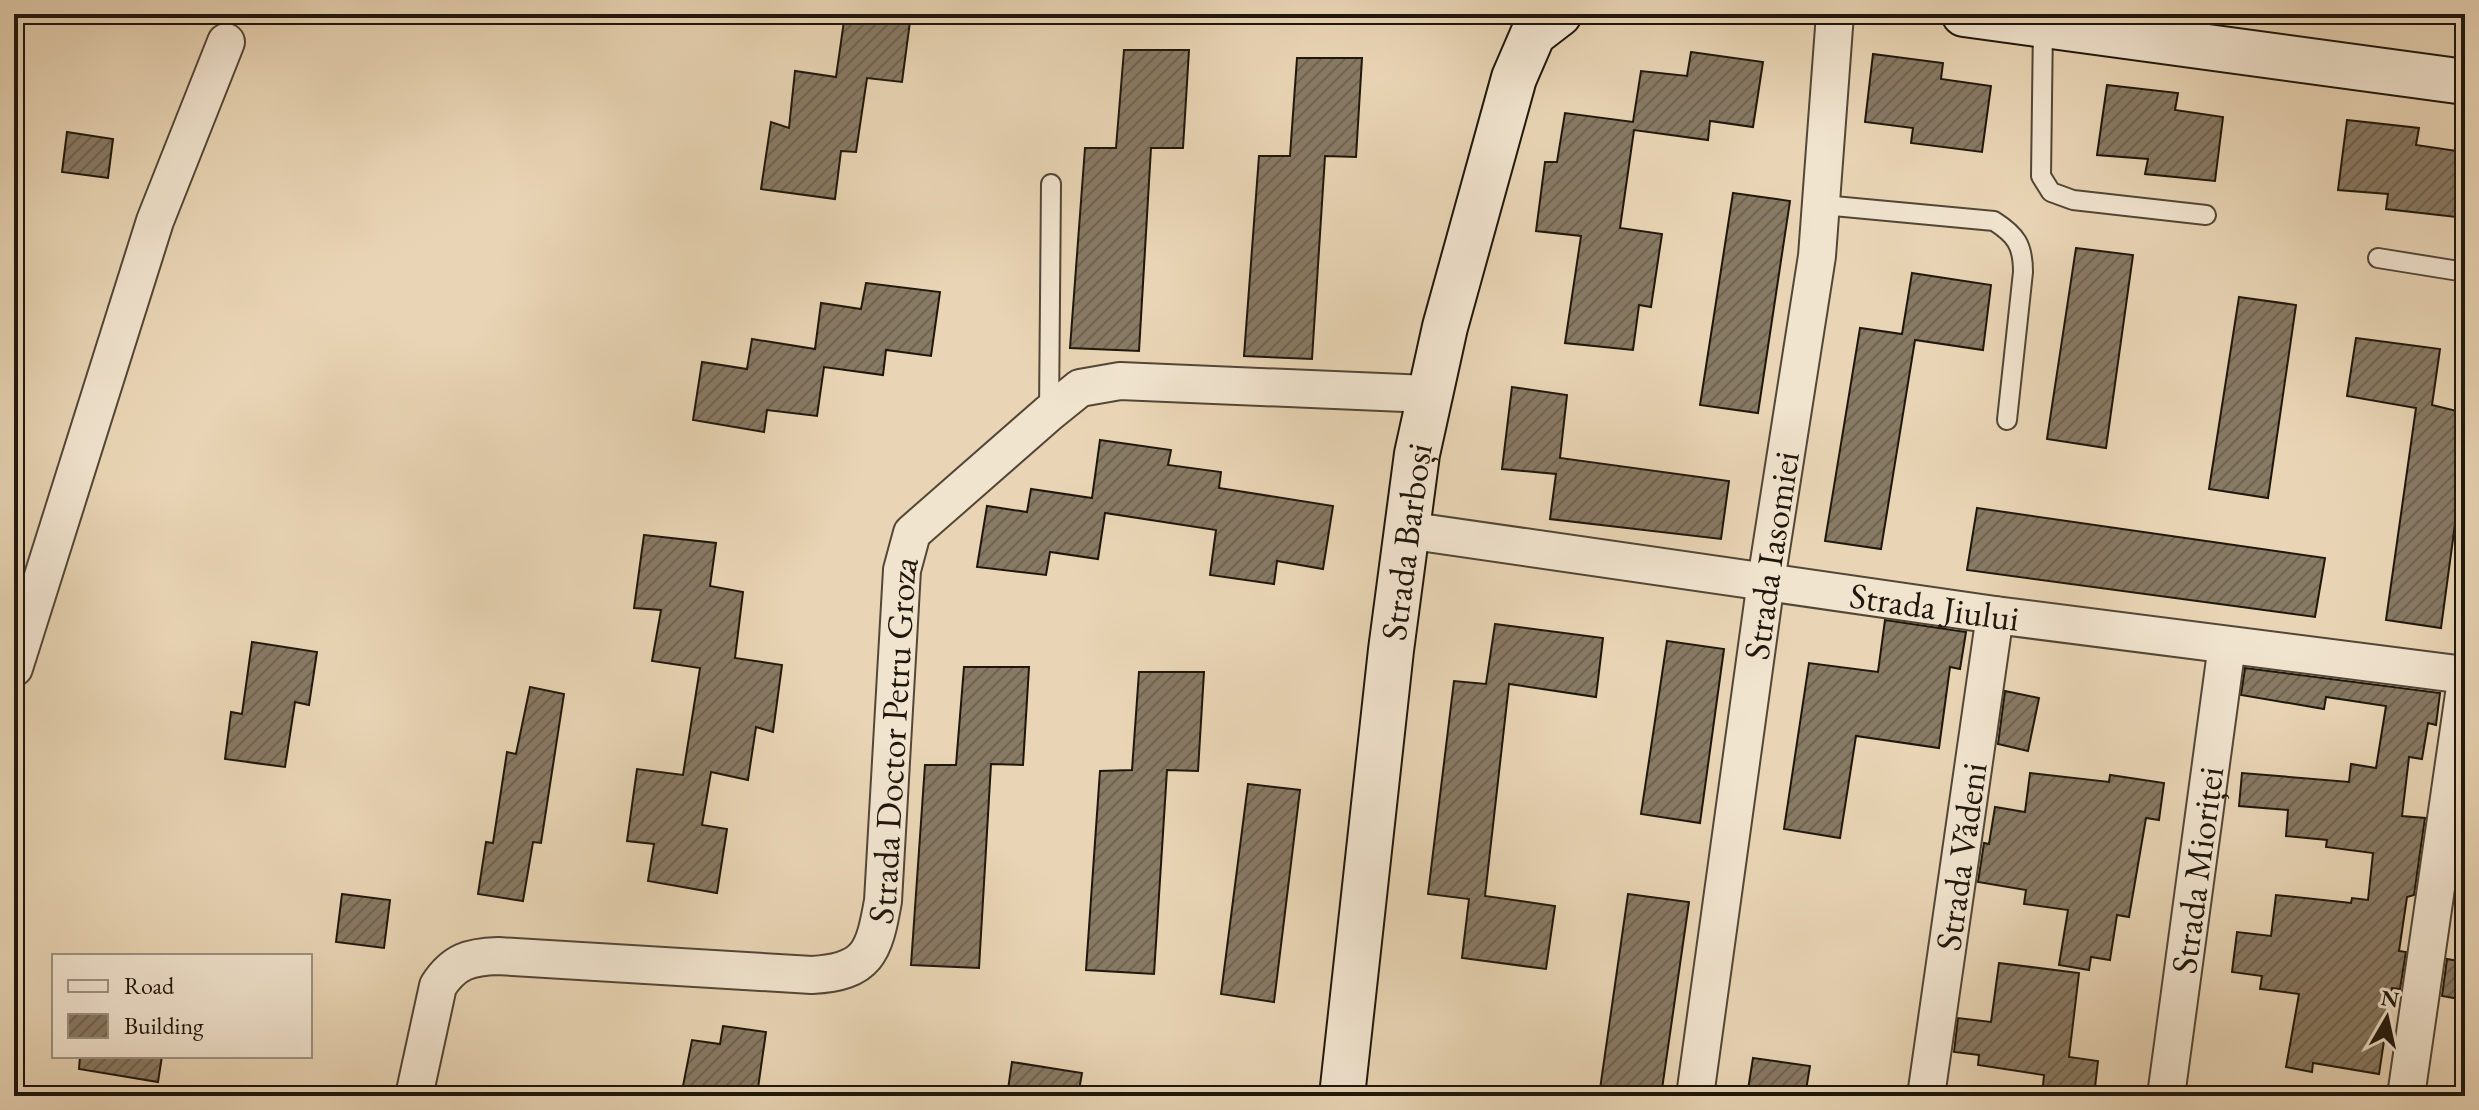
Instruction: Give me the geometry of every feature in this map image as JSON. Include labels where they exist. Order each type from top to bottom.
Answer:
[{"type":"street","name":"Strada Iasomiei","points":[[1695,1096],[1766,581],[1823,205],[1835,14]]},
{"type":"street","points":[[1964,14],[2465,82]]},
{"type":"street","name":"Strada Barboși","points":[[1342,1096],[1406,530],[1428,394],[1514,78],[1533,34],[1554,15]]},
{"type":"street","points":[[14,668],[78,456],[155,221],[226,42]]},
{"type":"street","name":"Strada Doctor Petru Groza","points":[[414,1096],[438,986],[448,970],[468,958],[498,956],[812,975],[851,970],[866,956],[877,934],[883,901],[902,570],[912,533],[1080,388],[1120,381],[1428,394]]},
{"type":"street","name":"Strada Jiului","points":[[1406,530],[1995,615],[2465,675]]},
{"type":"street","name":"Strada Vădeni","points":[[1926,1096],[1995,615]]},
{"type":"street","name":"Strada Mioriței","points":[[2166,1096],[2227,645]]},
{"type":"street","points":[[2406,1096],[2465,687]]},
{"type":"lane","points":[[2043,25],[2041,176],[2051,192],[2073,200],[2206,215]]},
{"type":"lane","points":[[1049,413],[1051,184]]},
{"type":"lane","points":[[1823,205],[1994,221],[2014,234],[2023,251],[2023,272],[2007,420]]},
{"type":"lane","points":[[2378,258],[2465,272]]},
{"type":"building","points":[[845,14],[911,14],[902,82],[867,78],[856,152],[841,151],[835,199],[761,189],[771,122],[789,128],[795,71],[836,77]]},
{"type":"building","points":[[1124,50],[1189,50],[1183,148],[1151,148],[1139,351],[1070,348],[1085,148],[1116,148]]},
{"type":"building","points":[[1691,52],[1763,62],[1753,127],[1710,121],[1708,140],[1634,130],[1620,228],[1662,234],[1651,307],[1639,305],[1633,350],[1565,343],[1581,236],[1536,231],[1545,162],[1557,162],[1565,113],[1633,122],[1641,71],[1687,76]]},
{"type":"building","points":[[1873,54],[1943,63],[1941,79],[1991,86],[1982,152],[1911,143],[1913,128],[1865,122]]},
{"type":"building","points":[[1297,58],[1362,58],[1356,157],[1325,156],[1312,359],[1244,356],[1259,156],[1290,156]]},
{"type":"building","points":[[2107,85],[2178,93],[2175,110],[2223,117],[2215,181],[2145,174],[2148,159],[2097,155]]},
{"type":"building","points":[[2347,120],[2419,128],[2416,145],[2464,152],[2456,217],[2386,209],[2388,194],[2338,190]]},
{"type":"building","points":[[67,132],[113,139],[108,178],[62,172]]},
{"type":"building","points":[[1733,193],[1790,201],[1758,413],[1700,405]]},
{"type":"building","points":[[2076,248],[2133,255],[2106,448],[2047,439]]},
{"type":"building","points":[[1912,273],[1991,285],[1983,350],[1915,340],[1881,549],[1825,541],[1860,328],[1902,334]]},
{"type":"building","points":[[866,283],[940,292],[931,356],[886,350],[883,375],[824,367],[817,416],[767,410],[764,432],[693,420],[702,362],[747,369],[752,339],[815,349],[821,303],[861,309]]},
{"type":"building","points":[[2239,297],[2296,305],[2268,498],[2209,489]]},
{"type":"building","points":[[2356,338],[2440,349],[2432,405],[2465,413],[2465,450],[2441,628],[2386,620],[2416,408],[2347,396]]},
{"type":"building","points":[[1512,387],[1567,395],[1560,458],[1729,481],[1721,539],[1550,519],[1556,474],[1502,469]]},
{"type":"building","points":[[1100,440],[1171,450],[1168,465],[1221,472],[1219,488],[1333,506],[1323,569],[1277,561],[1274,584],[1210,575],[1216,530],[1105,513],[1098,559],[1050,552],[1046,575],[977,567],[987,506],[1027,512],[1031,489],[1092,498]]},
{"type":"building","points":[[1977,508],[2325,558],[2315,617],[1967,570]]},
{"type":"building","points":[[644,535],[716,543],[710,586],[743,592],[735,658],[782,665],[773,732],[756,727],[748,780],[711,772],[702,825],[727,829],[717,893],[648,881],[654,844],[627,841],[637,769],[683,775],[700,668],[652,661],[661,610],[634,608]]},
{"type":"building","points":[[1885,620],[1966,632],[1960,669],[1950,667],[1939,748],[1856,736],[1840,838],[1784,829],[1809,663],[1878,672]]},
{"type":"building","points":[[1495,624],[1603,638],[1596,697],[1509,684],[1485,896],[1555,906],[1546,969],[1462,958],[1469,899],[1428,894],[1454,681],[1486,684]]},
{"type":"building","points":[[1667,641],[1724,649],[1700,823],[1641,814]]},
{"type":"building","points":[[252,642],[317,652],[309,705],[295,702],[285,767],[225,759],[231,712],[242,714]]},
{"type":"building","points":[[964,667],[1029,667],[1023,765],[991,764],[979,968],[911,965],[925,765],[956,765]]},
{"type":"building","points":[[2245,668],[2440,693],[2436,725],[2428,723],[2422,759],[2409,757],[2402,816],[2425,818],[2414,895],[2407,897],[2399,951],[2406,952],[2400,989],[2392,988],[2379,1074],[2313,1063],[2312,1072],[2286,1067],[2299,994],[2260,989],[2262,976],[2232,972],[2237,932],[2271,936],[2276,895],[2351,903],[2352,898],[2368,900],[2373,853],[2326,847],[2327,840],[2286,836],[2288,810],[2239,806],[2242,773],[2349,782],[2351,764],[2376,768],[2386,706],[2326,697],[2324,709],[2241,695]]},
{"type":"building","points":[[1139,672],[1204,672],[1198,771],[1167,770],[1154,974],[1086,970],[1100,771],[1132,770]]},
{"type":"building","points":[[530,687],[564,694],[541,843],[533,842],[523,901],[478,894],[486,842],[493,843],[507,752],[516,754]]},
{"type":"building","points":[[2005,691],[2039,698],[2028,751],[1998,744]]},
{"type":"building","points":[[2030,773],[2109,782],[2110,775],[2164,783],[2159,820],[2146,818],[2129,917],[2117,915],[2110,960],[2091,957],[2089,970],[2059,965],[2068,910],[2024,904],[2026,890],[1978,882],[1984,843],[1989,844],[1995,807],[2025,812]]},
{"type":"building","points":[[1248,784],[1300,790],[1274,1002],[1221,994]]},
{"type":"building","points":[[2465,834],[2465,903],[2455,901]]},
{"type":"building","points":[[342,894],[390,900],[384,948],[336,942]]},
{"type":"building","points":[[1628,894],[1689,902],[1661,1096],[1599,1096]]},
{"type":"building","points":[[2447,959],[2465,962],[2465,1000],[2442,996]]},
{"type":"building","points":[[1999,963],[2079,973],[2069,1057],[2098,1061],[2094,1096],[2042,1096],[2044,1075],[1978,1065],[1979,1055],[1954,1052],[1958,1018],[1991,1022]]},
{"type":"building","points":[[723,1026],[766,1032],[758,1088],[754,1087],[753,1096],[709,1096],[709,1091],[683,1086],[692,1040],[720,1044]]},
{"type":"building","points":[[80,1058],[162,1058],[158,1082],[79,1069]]},
{"type":"building","points":[[1753,1058],[1810,1066],[1805,1096],[1747,1096]]},
{"type":"building","points":[[1012,1062],[1082,1073],[1078,1096],[1007,1096]]}]
